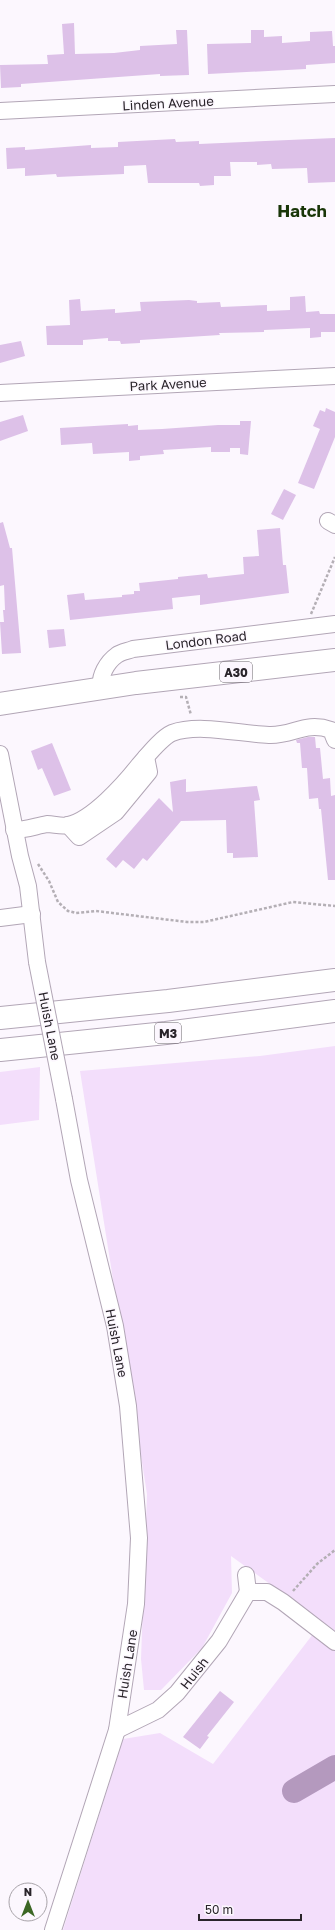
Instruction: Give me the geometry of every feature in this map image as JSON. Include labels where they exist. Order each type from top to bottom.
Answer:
[{"type":"main road","name":"A30","points":[[0,704],[101,688],[335,660]]},
{"type":"main road","points":[[0,1018],[168,1001],[335,980]]},
{"type":"main road","name":"M3","points":[[0,1050],[166,1034],[335,1012]]},
{"type":"street","name":"Linden Avenue","points":[[0,111],[335,94]]},
{"type":"street","name":"Park Avenue","points":[[0,393],[335,376]]},
{"type":"street","name":"London Road","points":[[101,688],[100,683],[105,668],[118,654],[133,649],[335,624]]},
{"type":"street","points":[[14,830],[48,824],[68,825],[89,815],[108,800],[146,757],[171,733],[196,729],[270,735],[290,733],[306,727],[320,726],[330,730],[335,740]]},
{"type":"street","name":"Huish Lane","points":[[0,754],[14,830],[28,886],[38,962],[79,1180],[115,1326],[128,1406],[139,1538],[136,1604],[117,1730],[53,1930]]},
{"type":"street","points":[[0,918],[32,914]]},
{"type":"street","points":[[246,1574],[248,1592],[267,1592],[283,1602],[335,1642]]},
{"type":"street","name":"Huish","points":[[117,1730],[158,1710],[177,1694],[218,1641],[248,1592]]},
{"type":"path","points":[[305,628],[335,557]]},
{"type":"path","points":[[173,697],[186,697],[196,729]]},
{"type":"path","points":[[35,860],[50,881],[58,902],[68,911],[76,913],[96,911],[187,922],[204,922],[293,902],[335,906]]},
{"type":"path","points":[[283,1602],[317,1564],[335,1550]]},
{"type":"shaded area","points":[[335,1046],[335,1631],[231,1556],[232,1593],[202,1648],[161,1690],[144,1690],[141,1659],[147,1494],[80,1071],[260,1056]]},
{"type":"shaded area","points":[[40,1067],[39,1120],[0,1125],[0,1072]]},
{"type":"shaded area","points":[[313,1634],[335,1649],[335,1930],[63,1930],[123,1739],[160,1733],[213,1764]]},
{"type":"building","points":[[74,23],[75,54],[114,53],[140,50],[140,46],[177,44],[176,30],[187,30],[189,75],[160,76],[160,74],[21,84],[21,87],[1,88],[0,65],[48,64],[47,55],[64,54],[62,24]]},
{"type":"building","points":[[251,30],[264,30],[264,37],[282,36],[282,43],[310,41],[310,32],[332,31],[333,46],[335,46],[335,63],[306,65],[306,69],[208,74],[207,44],[251,43]]},
{"type":"building","points":[[335,138],[335,182],[308,183],[307,168],[272,169],[271,164],[257,165],[257,162],[230,162],[231,176],[214,176],[214,185],[200,186],[199,183],[148,183],[146,165],[124,166],[124,174],[57,177],[56,174],[25,176],[25,168],[7,169],[6,148],[25,147],[25,150],[91,145],[91,148],[118,147],[118,142],[175,139],[176,142],[199,141],[199,144]]},
{"type":"building","points":[[305,296],[306,312],[319,311],[320,314],[335,314],[335,332],[321,332],[321,337],[310,338],[310,328],[264,330],[264,332],[219,333],[220,335],[140,340],[140,343],[121,344],[120,341],[108,341],[108,338],[83,340],[83,345],[47,345],[46,326],[70,325],[69,300],[80,299],[81,311],[115,309],[115,313],[141,311],[140,302],[189,300],[197,301],[197,303],[220,302],[221,307],[267,305],[267,311],[290,310],[290,297]]},
{"type":"building","points":[[21,341],[25,356],[0,363],[0,345]]},
{"type":"building","points":[[326,408],[335,412],[335,437],[314,489],[298,483],[320,429],[313,426],[320,410],[325,412]]},
{"type":"building","points":[[23,415],[28,431],[0,441],[0,422]]},
{"type":"building","points":[[240,421],[251,421],[248,455],[240,454],[240,448],[230,448],[230,452],[211,452],[211,447],[163,450],[164,454],[140,456],[140,460],[129,461],[129,452],[93,454],[92,443],[61,445],[60,428],[128,424],[128,426],[138,425],[138,430],[240,425]]},
{"type":"building","points":[[284,489],[296,495],[283,520],[271,514]]},
{"type":"building","points":[[3,522],[10,548],[12,548],[21,653],[2,654],[0,622],[4,622],[3,610],[5,610],[4,585],[0,586],[0,523]]},
{"type":"building","points":[[280,528],[283,565],[286,565],[289,593],[200,605],[200,595],[172,598],[173,609],[70,620],[67,595],[84,593],[85,600],[122,597],[122,595],[134,594],[134,591],[140,591],[139,583],[207,574],[208,578],[244,574],[243,557],[259,556],[257,530]]},
{"type":"building","points":[[64,629],[66,646],[49,648],[47,630]]},
{"type":"building","points":[[315,737],[316,748],[320,748],[323,779],[330,778],[331,796],[335,795],[335,880],[328,880],[321,809],[319,809],[318,798],[309,799],[307,768],[302,768],[300,743],[297,743],[296,740]]},
{"type":"building","points":[[52,743],[71,790],[54,796],[42,768],[38,770],[31,751]]},
{"type":"building","points":[[186,779],[186,792],[257,786],[260,800],[254,801],[258,857],[233,858],[233,853],[227,853],[226,820],[181,821],[147,861],[143,858],[134,869],[123,860],[116,868],[106,859],[159,798],[173,812],[170,782]]},
{"type":"building","points":[[220,1691],[234,1702],[207,1736],[209,1737],[200,1749],[183,1737]]},
{"type":"waterway","points":[[294,1791],[335,1767]]},
{"type":"district","name":"Hatch","points":[[302,210]]}]
